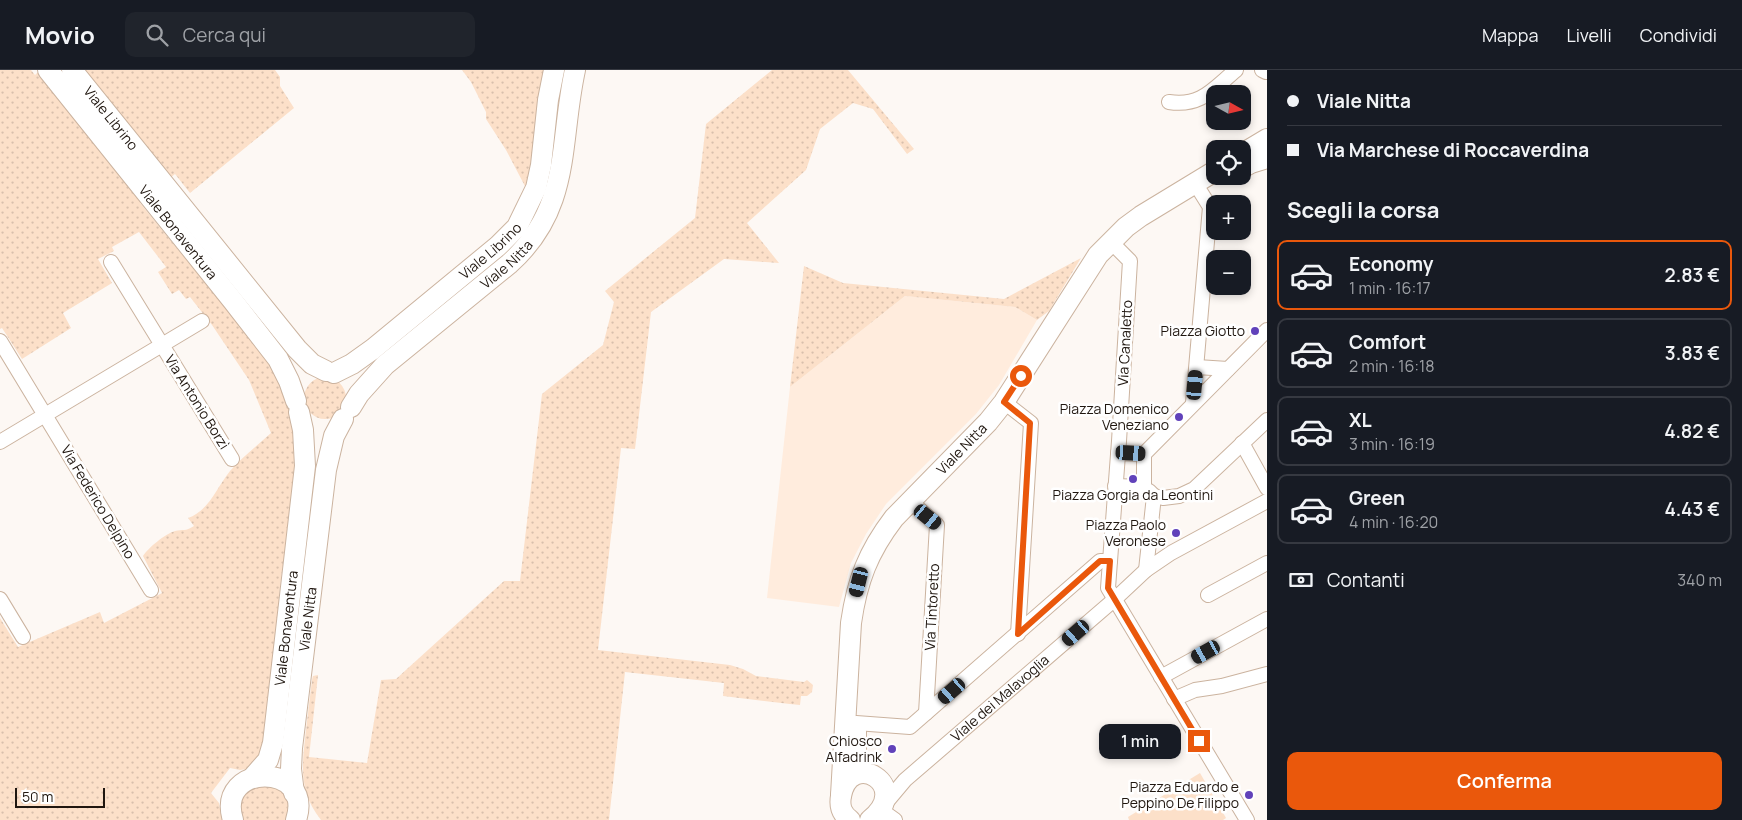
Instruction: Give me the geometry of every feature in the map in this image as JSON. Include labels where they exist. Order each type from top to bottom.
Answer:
[{"type":"main road","name":"Viale Bonaventura","points":[[48,70],[156,189],[278,359],[289,380],[298,406],[303,430],[305,466],[273,743],[268,760],[253,778],[242,784],[236,792],[232,804],[232,818]]},
{"type":"main road","name":"Viale Librino","points":[[72,70],[156,189],[297,349],[312,364],[330,372],[352,364],[373,349],[498,246],[517,227],[536,188],[554,70]]},
{"type":"main road","name":"Viale Nitta","points":[[300,809],[291,769],[292,748],[326,470],[334,436],[359,394],[385,365],[518,256],[545,219],[556,194],[562,167],[571,92],[576,70]]},
{"type":"main road","points":[[1251,149],[1267,139]]},
{"type":"main road","points":[[1251,163],[1267,158]]},
{"type":"main road","name":"Viale Nitta","points":[[839,806],[851,623],[856,594],[864,568],[880,536],[894,518],[914,505],[988,422],[1008,406],[1092,263],[1115,245],[1141,216],[1198,188],[1206,180]]},
{"type":"main road","points":[[1198,188],[1206,185]]},
{"type":"main road","points":[[315,372],[330,372],[343,378],[349,386],[352,397],[347,413],[334,425],[320,426],[306,420],[298,406],[298,390],[303,381],[315,372]]},
{"type":"main road","points":[[862,772],[856,754],[856,724],[862,625],[874,572],[890,542],[914,505]]},
{"type":"main road","points":[[850,820],[842,813],[839,806],[848,780],[862,772],[871,774],[880,780],[886,793],[879,816]]},
{"type":"main road","points":[[253,778],[266,775],[278,778],[289,786],[300,809]]},
{"type":"street","points":[[1169,102],[1182,104],[1202,98],[1236,70]]},
{"type":"street","points":[[1262,70],[1266,71]]},
{"type":"street","points":[[1193,403],[1210,207],[1198,188]]},
{"type":"street","name":"Via Canaletto","points":[[1115,245],[1130,261],[1115,492]]},
{"type":"street","name":"Via Antonio Borzì","points":[[111,262],[232,459]]},
{"type":"street","points":[[0,442],[202,321]]},
{"type":"street","points":[[1144,454],[1267,330]]},
{"type":"street","name":"Via Federico Delpino","points":[[0,341],[151,590]]},
{"type":"street","points":[[1197,363],[1228,369]]},
{"type":"street","points":[[1008,406],[1030,423],[1018,634]]},
{"type":"street","points":[[1247,820],[1108,588],[1115,492],[1149,491],[1163,498],[1179,496],[1194,489],[1267,420]]},
{"type":"street","points":[[1242,443],[1267,488]]},
{"type":"street","points":[[1119,447],[1144,454]]},
{"type":"street","points":[[1144,454],[1149,491],[1146,570]]},
{"type":"street","name":"Viale dei Malavoglia","points":[[879,816],[905,780],[1114,600],[1146,570],[1182,547],[1267,501]]},
{"type":"street","name":"Via Tintoretto","points":[[914,505],[937,525],[926,713]]},
{"type":"street","points":[[856,724],[910,727],[1100,561],[1110,561]]},
{"type":"street","points":[[1208,595],[1267,563]]},
{"type":"street","points":[[0,599],[23,637]]},
{"type":"street","points":[[1161,677],[1267,619]]},
{"type":"street","points":[[1174,699],[1195,690],[1222,686],[1267,674]]},
{"type":"street","points":[[880,780],[897,783],[905,780]]},
{"type":"shaded area","points":[[0,70],[31,70],[35,75],[40,70],[275,70],[280,77],[280,86],[294,108],[190,193],[175,174],[159,187],[268,329],[153,192],[140,203],[255,344],[273,369],[287,402],[295,434],[297,463],[290,532],[282,570],[279,597],[279,631],[263,752],[247,769],[230,768],[211,793],[219,803],[222,820],[0,820],[0,618],[18,647],[100,612],[104,623],[162,593],[143,556],[145,553],[166,535],[194,526],[188,518],[202,510],[230,471],[271,433],[249,380],[212,325],[190,297],[186,299],[179,290],[172,294],[158,272],[166,267],[139,232],[112,247],[114,251],[98,259],[112,283],[63,313],[71,328],[22,359],[2,328],[0,329]]},
{"type":"shaded area","points":[[462,70],[548,70],[527,190],[506,150],[486,119],[486,112],[471,82]]},
{"type":"shaded area","points":[[772,70],[848,70],[914,149],[907,154],[873,109],[853,103],[820,129],[806,170],[747,223],[779,263],[724,259],[651,312],[635,449],[621,448],[598,650],[730,665],[756,676],[804,682],[807,680],[813,685],[812,692],[807,696],[801,696],[800,705],[790,704],[723,696],[724,683],[625,672],[609,820],[321,820],[308,799],[303,777],[313,676],[318,675],[309,757],[367,763],[381,680],[396,679],[504,581],[520,581],[542,394],[603,345],[614,302],[605,291],[695,218],[706,124]]},
{"type":"shaded area","points":[[1081,258],[1049,311],[1037,320],[1015,307],[905,296],[790,387],[804,266],[843,283],[1004,299]]},
{"type":"shaded area","points":[[905,296],[1015,307],[1037,320],[999,385],[976,414],[886,504],[866,534],[851,563],[839,607],[767,598],[790,387]]},
{"type":"shaded area","points":[[329,377],[337,380],[343,386],[346,398],[343,410],[337,416],[321,419],[313,416],[307,410],[304,394],[307,386],[313,380]]},
{"type":"shaded area","points":[[1200,773],[1226,818],[1223,820],[1129,820],[1128,817]]},
{"type":"shaded area","points":[[267,783],[289,796],[289,820],[242,820],[240,803],[248,790]]},
{"type":"place","name":"Piazza Giotto","points":[[1255,331]]},
{"type":"place","name":"Piazza Domenico Veneziano","points":[[1179,417]]},
{"type":"place","name":"Piazza Gorgia da Leontini","points":[[1133,479]]},
{"type":"place","name":"Piazza Paolo Veronese","points":[[1176,533]]},
{"type":"place","name":"Chiosco Alfadrink","points":[[892,749]]},
{"type":"place","name":"Piazza Eduardo e Peppino De Filippo","points":[[1249,795]]},
{"type":"route","points":[[1021,376],[1004,402],[1030,423],[1018,634],[1100,561],[1110,561],[1108,588],[1199,741]]}]
